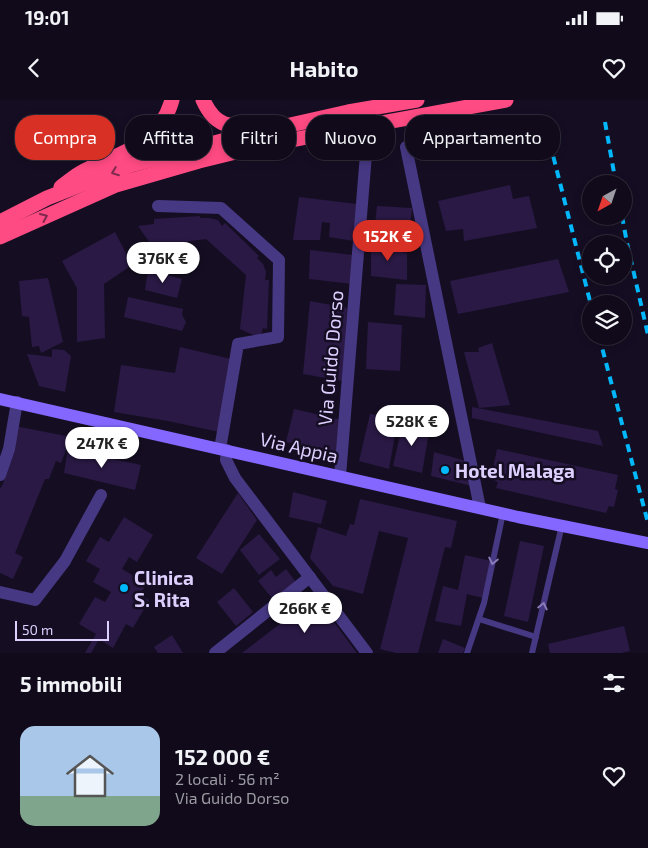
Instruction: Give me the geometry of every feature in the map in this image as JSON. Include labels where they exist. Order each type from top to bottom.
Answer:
[{"type":"highway","points":[[47,198],[81,172],[139,146],[156,131],[172,100]]},
{"type":"highway","points":[[203,100],[212,117],[232,126],[298,123]]},
{"type":"highway","points":[[0,222],[47,198],[131,166],[233,138],[298,123],[418,100]]},
{"type":"highway","points":[[0,237],[116,185],[199,161],[256,147],[506,100]]},
{"type":"street","name":"Via Guido Dorso","points":[[340,476],[366,160]]},
{"type":"street","points":[[409,160],[480,508]]},
{"type":"street","points":[[158,206],[221,208],[279,260],[278,337],[238,344],[223,449],[235,478],[367,653]]},
{"type":"street","name":"Via Appia","points":[[0,400],[17,402],[480,508],[648,543]]},
{"type":"street","points":[[0,475],[9,450],[17,402]]},
{"type":"street","points":[[0,592],[35,600],[65,560],[101,495]]},
{"type":"street","points":[[214,653],[310,577]]},
{"type":"lane","points":[[467,653],[484,603],[503,513]]},
{"type":"lane","points":[[532,653],[562,525]]},
{"type":"lane","points":[[479,619],[536,637]]},
{"type":"building","points":[[510,185],[513,199],[529,196],[537,228],[464,241],[463,229],[446,231],[438,201]]},
{"type":"building","points":[[299,197],[357,204],[354,241],[329,237],[330,223],[322,222],[320,240],[293,240]]},
{"type":"building","points":[[377,206],[412,208],[409,236],[374,234]]},
{"type":"building","points":[[200,216],[200,218],[218,220],[222,226],[225,223],[259,256],[257,258],[263,264],[266,272],[265,280],[269,280],[267,329],[263,328],[260,338],[240,329],[246,275],[206,239],[152,246],[138,226],[154,224],[154,219]]},
{"type":"building","points":[[115,232],[132,265],[104,284],[105,338],[77,342],[77,288],[62,261]]},
{"type":"building","points":[[371,242],[391,242],[391,250],[407,253],[407,280],[371,276]]},
{"type":"building","points":[[310,250],[353,255],[352,284],[309,279]]},
{"type":"building","points":[[558,259],[569,292],[458,314],[450,281]]},
{"type":"building","points":[[148,270],[182,279],[177,298],[145,290]]},
{"type":"building","points":[[48,278],[63,342],[41,353],[39,346],[32,347],[29,317],[22,316],[19,281]]},
{"type":"building","points":[[396,284],[426,285],[425,318],[394,315]]},
{"type":"building","points":[[128,297],[183,309],[182,315],[186,322],[182,331],[124,317]]},
{"type":"building","points":[[310,301],[347,308],[343,381],[303,374]]},
{"type":"building","points":[[368,322],[402,325],[400,371],[366,369]]},
{"type":"building","points":[[492,343],[510,405],[479,408],[464,352],[479,352],[478,348]]},
{"type":"building","points":[[180,347],[231,359],[219,432],[114,412],[121,365],[175,373]]},
{"type":"building","points":[[52,349],[64,350],[71,356],[65,392],[39,386],[27,354],[52,357]]},
{"type":"building","points":[[472,407],[598,431],[603,446],[472,418]]},
{"type":"building","points":[[294,409],[342,420],[336,455],[286,442]]},
{"type":"building","points":[[370,414],[398,418],[389,469],[359,461]]},
{"type":"building","points":[[403,422],[430,426],[422,473],[393,466]]},
{"type":"building","points":[[15,426],[71,437],[61,463],[56,461],[49,479],[45,479],[15,553],[23,557],[13,579],[0,573],[0,489],[3,484]]},
{"type":"building","points":[[68,449],[141,465],[135,490],[64,473]]},
{"type":"building","points":[[497,449],[618,475],[615,489],[618,490],[614,507],[609,506],[606,513],[496,488],[498,482],[494,481],[496,469],[493,468]]},
{"type":"building","points":[[434,452],[466,461],[472,486],[431,476]]},
{"type":"building","points":[[293,492],[327,501],[321,524],[289,517]]},
{"type":"building","points":[[238,493],[257,520],[222,574],[196,558]]},
{"type":"building","points":[[360,499],[457,521],[451,548],[445,547],[418,653],[396,653],[380,649],[408,538],[379,531],[363,594],[333,586],[310,558],[318,527],[346,536],[350,524],[354,525]]},
{"type":"building","name":"Clinica S. Rita","points":[[124,517],[153,535],[137,562],[129,557],[122,569],[146,583],[140,595],[149,600],[133,628],[126,624],[113,648],[99,639],[91,653],[85,653],[96,634],[79,624],[95,597],[105,602],[111,592],[93,582],[100,569],[86,561],[100,537],[109,542]]},
{"type":"building","points":[[259,534],[280,559],[259,575],[240,550]]},
{"type":"building","points":[[520,541],[544,546],[528,622],[504,616]]},
{"type":"building","points":[[465,555],[491,561],[483,598],[467,594],[461,626],[435,621],[443,586],[458,590]]},
{"type":"building","points":[[286,569],[298,585],[276,603],[258,581],[271,570],[276,577]]},
{"type":"building","points":[[234,588],[253,612],[236,626],[217,602]]},
{"type":"building","points":[[315,597],[357,653],[242,653]]},
{"type":"building","points":[[624,626],[630,651],[621,653],[550,653],[548,644]]},
{"type":"building","points":[[172,635],[183,653],[158,653],[154,647]]},
{"type":"building","points":[[443,639],[465,648],[463,653],[438,653]]},
{"type":"railway","points":[[605,122],[614,175]]},
{"type":"railway","points":[[554,160],[588,295]]},
{"type":"railway","points":[[624,225],[648,335]]},
{"type":"railway","points":[[601,345],[648,523]]},
{"type":"place","name":"Hotel Malaga","points":[[445,470]]},
{"type":"place","name":"Clinica S. Rita","points":[[124,588]]}]
